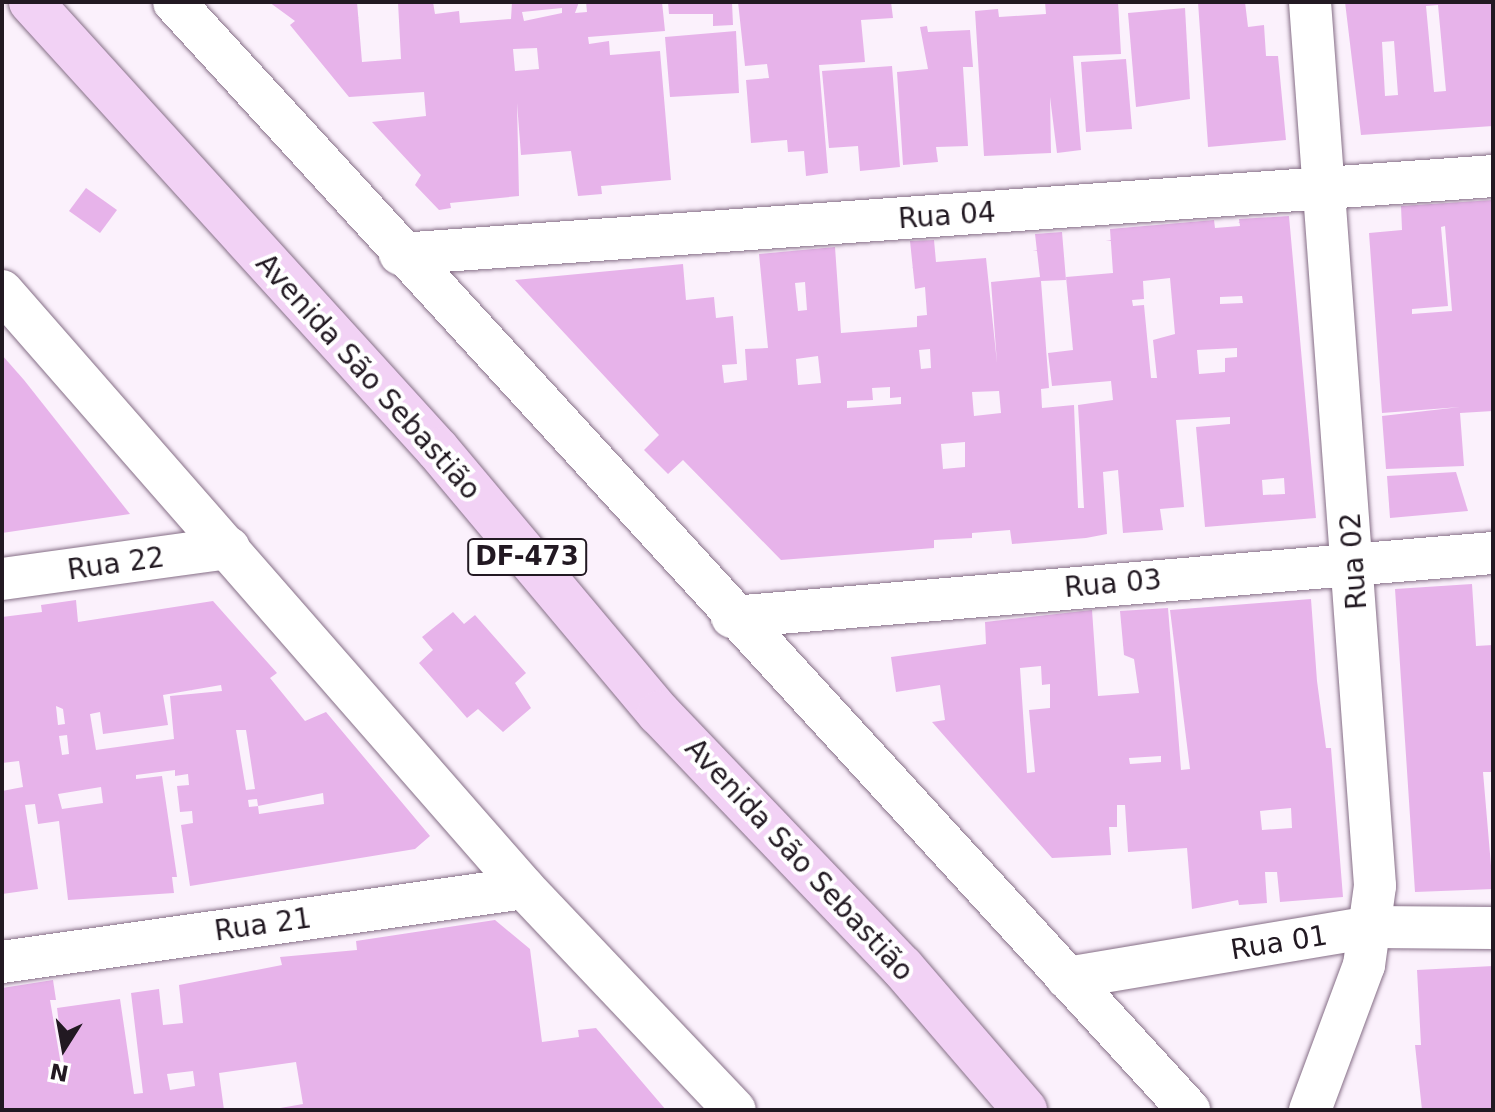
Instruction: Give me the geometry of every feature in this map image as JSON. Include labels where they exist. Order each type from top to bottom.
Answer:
[{"type":"main road","name":"Avenida São Sebastião","points":[[31,2],[438,450],[659,713],[902,967],[1025,1110]]},
{"type":"street","points":[[174,2],[732,617],[1189,1110]]},
{"type":"street","name":"Rua 02","points":[[1310,2],[1355,564],[1375,886],[1373,927],[1310,1110]]},
{"type":"street","name":"Rua 04","points":[[400,254],[1493,176]]},
{"type":"street","points":[[2,291],[524,888],[735,1110]]},
{"type":"street","name":"Rua 22","points":[[2,579],[229,548]]},
{"type":"street","name":"Rua 03","points":[[732,617],[1493,553]]},
{"type":"street","name":"Rua 21","points":[[2,962],[524,888]]},
{"type":"street","name":"Rua 01","points":[[1067,978],[1373,927],[1493,928]]},
{"type":"building","points":[[269,2],[357,2],[362,62],[401,59],[398,2],[433,2],[435,14],[459,11],[460,23],[511,19],[512,2],[579,2],[575,13],[587,12],[586,2],[662,2],[665,31],[588,37],[589,44],[609,41],[610,55],[660,51],[671,180],[601,186],[602,194],[578,196],[571,151],[521,155],[517,103],[519,196],[450,203],[451,208],[439,210],[415,185],[421,175],[372,122],[426,116],[424,92],[349,97],[290,25],[295,21]],"holes":[[[562,8],[562,13],[524,21],[522,12]],[[537,48],[539,69],[515,71],[513,49]]]},
{"type":"building","points":[[668,2],[732,2],[733,25],[713,26],[713,14],[669,14]]},
{"type":"building","points":[[738,2],[891,2],[893,18],[861,20],[865,62],[819,65],[828,173],[806,176],[804,151],[788,152],[787,140],[751,143],[746,80],[769,78],[767,64],[745,66]]},
{"type":"building","points":[[1045,2],[1118,2],[1121,54],[1073,56],[1081,150],[1057,153],[1050,97],[1051,153],[984,156],[975,11],[998,9],[999,17],[1046,14]]},
{"type":"building","points":[[1198,2],[1245,2],[1248,27],[1264,25],[1266,56],[1278,56],[1286,140],[1208,147]]},
{"type":"building","points":[[1345,2],[1493,2],[1493,126],[1361,135]],"holes":[[[1438,5],[1446,91],[1434,92],[1426,6]],[[1394,41],[1398,95],[1385,96],[1382,42]]]},
{"type":"building","points":[[1185,8],[1190,99],[1136,107],[1128,13]]},
{"type":"building","points":[[927,26],[928,32],[970,30],[973,67],[963,67],[968,146],[936,147],[938,162],[903,165],[897,72],[928,69],[920,27]]},
{"type":"building","points":[[736,31],[739,93],[670,97],[665,37]]},
{"type":"building","points":[[1126,59],[1132,129],[1086,132],[1081,62]]},
{"type":"building","points":[[892,66],[900,167],[860,171],[858,146],[829,148],[822,71]]},
{"type":"building","points":[[86,188],[117,210],[100,233],[69,211]]},
{"type":"building","points":[[1493,200],[1493,411],[1460,413],[1464,466],[1386,469],[1382,416],[1460,407],[1382,413],[1369,233],[1402,230],[1401,206]],"holes":[[[1445,226],[1452,311],[1412,314],[1412,309],[1448,306],[1441,227]]]},
{"type":"building","points":[[1289,216],[1316,518],[1205,527],[1196,427],[1230,424],[1230,417],[1176,420],[1184,507],[1160,509],[1163,530],[1123,533],[1118,470],[1103,472],[1107,534],[1012,544],[1010,530],[972,533],[972,538],[934,540],[934,548],[781,560],[683,460],[668,474],[644,450],[659,435],[515,280],[683,264],[686,300],[714,297],[716,318],[733,316],[737,364],[722,365],[724,383],[747,380],[745,349],[768,348],[759,254],[835,247],[841,333],[917,327],[917,316],[927,315],[925,287],[915,289],[910,241],[934,240],[936,262],[986,258],[997,363],[991,282],[1040,277],[1035,234],[1062,232],[1066,280],[1041,281],[1049,388],[1041,389],[1042,408],[1074,405],[1078,508],[1084,508],[1078,405],[1113,400],[1111,381],[1052,386],[1048,353],[1073,350],[1066,277],[1113,273],[1110,229],[1214,220],[1215,228],[1240,226],[1239,219]],"holes":[[[1170,278],[1175,334],[1153,340],[1157,378],[1151,378],[1144,305],[1133,306],[1132,300],[1144,299],[1143,281]],[[805,282],[807,310],[798,311],[795,283]],[[1242,296],[1243,303],[1220,304],[1220,297]],[[1237,348],[1237,357],[1225,358],[1225,372],[1199,374],[1197,350]],[[930,349],[931,368],[921,369],[919,350]],[[818,356],[821,383],[798,385],[796,359]],[[890,387],[890,398],[901,397],[901,404],[847,408],[847,401],[873,400],[872,388]],[[999,391],[1001,413],[974,416],[972,392]],[[965,442],[965,467],[943,469],[941,444]],[[1284,478],[1285,494],[1263,495],[1262,480]]]},
{"type":"building","points":[[2,355],[24,380],[130,514],[2,533]]},
{"type":"building","points":[[1456,472],[1468,511],[1390,518],[1387,476]]},
{"type":"building","points":[[1472,584],[1476,646],[1493,645],[1493,772],[1483,772],[1493,889],[1415,892],[1395,589]]},
{"type":"building","points":[[1311,599],[1317,681],[1326,748],[1331,748],[1343,897],[1280,902],[1277,872],[1265,872],[1267,903],[1239,905],[1238,900],[1192,909],[1187,848],[1128,852],[1125,805],[1117,805],[1117,827],[1109,827],[1111,855],[1052,858],[932,722],[945,720],[940,685],[896,692],[891,657],[986,644],[985,622],[1092,610],[1098,696],[1139,693],[1134,659],[1124,655],[1120,611],[1168,608],[1181,770],[1190,769],[1170,610]],"holes":[[[1041,666],[1042,685],[1050,684],[1050,708],[1029,710],[1035,772],[1027,773],[1020,668]],[[1161,756],[1161,762],[1130,764],[1129,758]],[[1291,808],[1292,828],[1262,830],[1260,811]]]},
{"type":"building","points":[[76,600],[78,622],[213,601],[277,673],[270,678],[305,721],[326,712],[430,836],[415,849],[190,886],[181,825],[193,823],[192,811],[180,812],[177,786],[189,785],[188,774],[175,776],[175,770],[136,775],[136,779],[162,776],[177,877],[172,877],[174,893],[68,900],[59,821],[38,824],[35,804],[25,805],[38,889],[2,894],[2,791],[23,787],[19,761],[2,763],[2,617],[42,612],[41,605]],"holes":[[[221,685],[222,691],[170,696],[174,739],[96,750],[90,714],[100,712],[103,734],[168,725],[163,695]],[[56,706],[63,709],[65,724],[58,725]],[[236,730],[246,730],[255,789],[246,790]],[[67,735],[69,754],[62,755],[59,736]],[[101,787],[103,803],[62,809],[58,794]],[[323,793],[324,804],[259,814],[258,806]],[[257,799],[258,806],[249,807],[248,800]]]},
{"type":"building","points":[[453,612],[464,624],[475,615],[526,673],[515,683],[531,708],[503,732],[478,709],[467,718],[419,663],[433,650],[422,637]]},
{"type":"building","points":[[495,920],[530,949],[542,1042],[579,1037],[578,1030],[596,1028],[666,1110],[269,1110],[303,1104],[296,1062],[219,1073],[224,1110],[2,1110],[2,988],[53,980],[56,1000],[50,1000],[61,1065],[48,1067],[49,1075],[65,1072],[57,1008],[120,999],[134,1094],[143,1093],[131,993],[159,989],[163,1025],[183,1023],[179,985],[282,965],[280,957],[357,950],[356,941]],"holes":[[[193,1071],[195,1086],[170,1090],[167,1074]]]},
{"type":"building","points":[[1493,966],[1493,1110],[1422,1110],[1415,1045],[1421,1045],[1417,970]]}]
